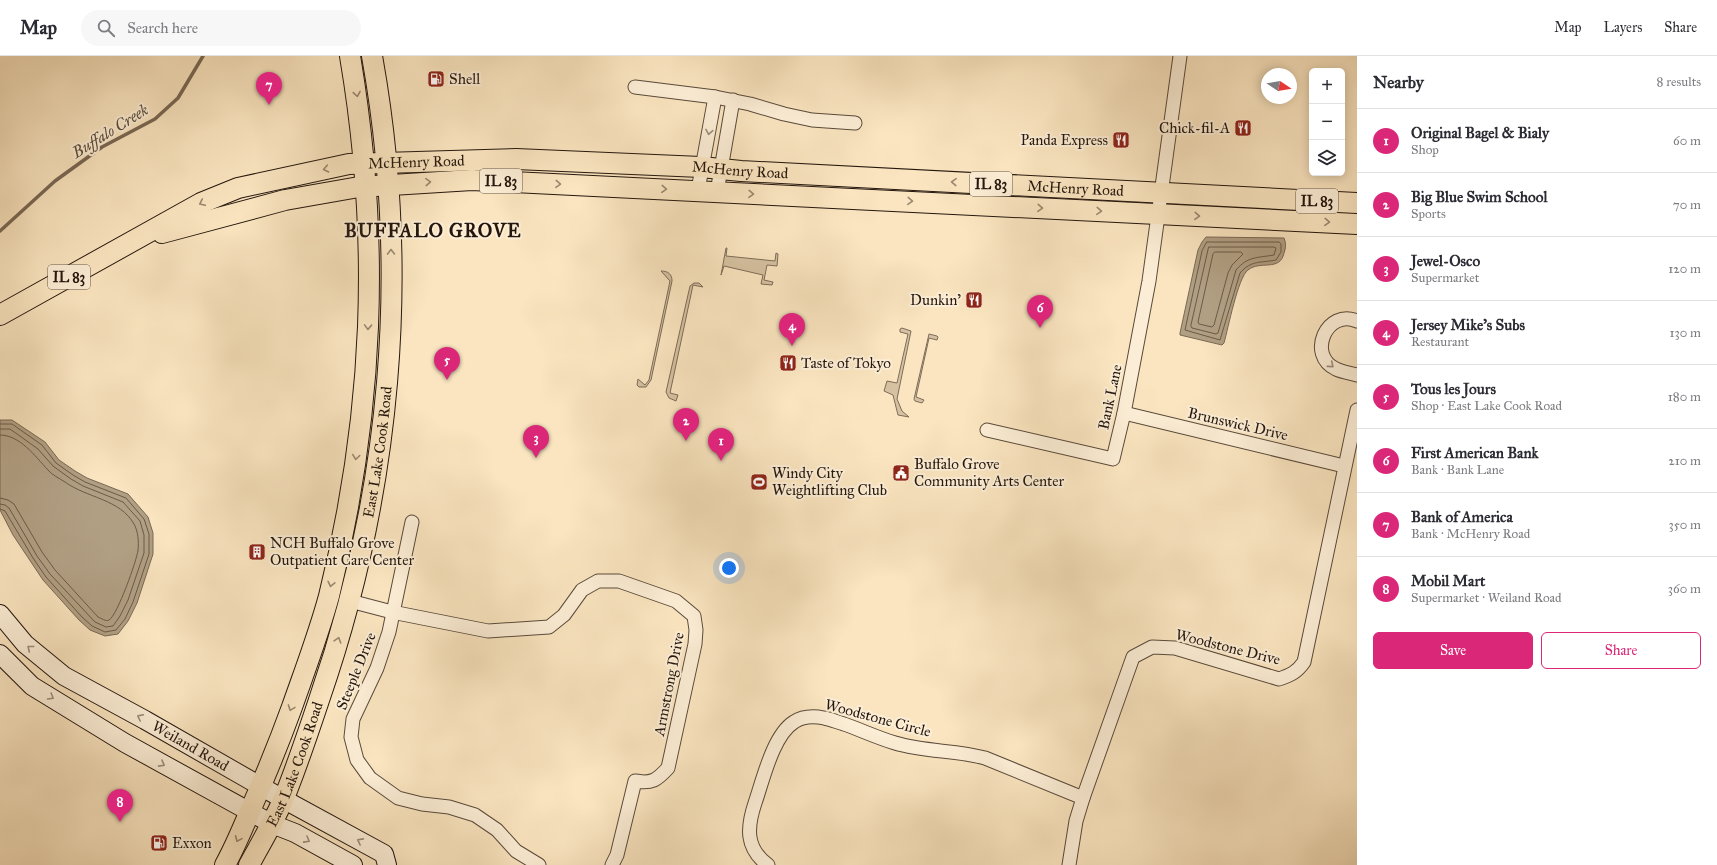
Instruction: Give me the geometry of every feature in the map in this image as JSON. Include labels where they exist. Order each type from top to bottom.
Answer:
[{"type":"main road","name":"East Lake Cook Road","points":[[225,865],[250,812],[283,731],[328,598],[348,508],[360,434],[367,370],[370,288],[366,186],[361,121],[350,56]]},
{"type":"main road","name":"East Lake Cook Road","points":[[249,865],[272,824],[296,766],[324,685],[350,601],[371,506],[383,430],[392,320],[389,185],[382,111],[372,56]]},
{"type":"main road","name":"McHenry Road","points":[[0,315],[201,203],[238,188],[349,164],[516,159],[1357,203]]},
{"type":"main road","name":"McHenry Road","points":[[137,239],[285,200],[366,186],[472,180],[698,190],[1357,224]]},
{"type":"main road","name":"Weiland Road","points":[[0,614],[24,644],[64,676],[384,854],[387,865]]},
{"type":"main road","name":"Weiland Road","points":[[0,654],[32,686],[125,743],[272,824],[295,833],[353,865]]},
{"type":"street","name":"Bank Lane","points":[[987,430],[1113,459],[1124,413],[1149,281],[1180,56]]},
{"type":"street","points":[[635,87],[733,100],[812,120],[855,123]]},
{"type":"street","points":[[698,190],[715,97]]},
{"type":"street","points":[[717,192],[733,100]]},
{"type":"street","points":[[1357,322],[1346,319],[1337,321],[1324,333],[1321,341],[1321,350],[1329,365],[1337,370],[1357,375]]},
{"type":"street","name":"Woodstone Drive","points":[[1069,865],[1076,821],[1082,798],[1134,657],[1152,647],[1175,648],[1279,679],[1290,676],[1298,671],[1304,662],[1357,410]]},
{"type":"street","name":"Brunswick Drive","points":[[1124,413],[1344,466]]},
{"type":"street","name":"Steeple Drive","points":[[412,522],[389,632],[377,668],[354,719],[351,737],[357,760],[370,778],[398,798],[422,804],[449,807],[475,815],[497,830],[516,851],[539,865]]},
{"type":"street","name":"Armstrong Drive","points":[[350,601],[392,612],[488,630],[549,627],[564,615],[582,590],[598,580],[619,582],[676,601],[694,616],[696,630],[695,644],[668,768],[658,779],[646,783],[635,781],[617,855],[612,865]]},
{"type":"street","name":"Woodstone Circle","points":[[768,865],[760,860],[753,849],[748,835],[751,815],[775,747],[782,735],[794,722],[809,717],[825,718],[896,743],[924,749],[968,753],[985,758],[1082,798]]},
{"type":"shaded area","points":[[726,248],[726,256],[775,261],[776,253],[778,254],[777,266],[767,265],[764,280],[773,282],[772,285],[761,284],[763,275],[724,266],[721,275]]},
{"type":"shaded area","points":[[661,271],[669,273],[672,281],[651,380],[646,387],[639,387],[637,385],[638,379],[645,385],[649,380],[670,281]]},
{"type":"shaded area","points":[[694,283],[699,283],[703,287],[693,285],[670,393],[678,395],[676,401],[669,398],[666,392],[690,286]]},
{"type":"shaded area","points":[[902,328],[911,331],[897,399],[902,411],[909,417],[898,415],[893,395],[884,391],[887,381],[897,383],[908,334],[900,332],[900,329]]},
{"type":"shaded area","points":[[929,334],[938,337],[937,340],[929,338],[916,397],[924,400],[922,403],[915,401],[914,399]]},
{"type":"water","points":[[1206,237],[1284,238],[1285,243],[1282,259],[1274,264],[1253,267],[1244,275],[1237,292],[1224,343],[1222,345],[1180,335],[1198,250]]},
{"type":"water","points":[[0,420],[12,420],[45,442],[59,460],[87,478],[128,494],[148,517],[153,533],[153,554],[137,603],[128,621],[118,634],[105,636],[90,630],[79,620],[43,580],[13,535],[0,510]]},
{"type":"waterway","name":"Buffalo Creek","points":[[0,231],[55,181],[102,147],[155,119],[178,98],[203,56]]},
{"type":"place","name":"Shell","points":[[436,79]]},
{"type":"place","name":"Bank of America","points":[[269,105]]},
{"type":"place","name":"Chick-fil-A","points":[[1243,128]]},
{"type":"place","name":"Panda Express","points":[[1121,140]]},
{"type":"place","name":"Dunkin'","points":[[974,300]]},
{"type":"place","name":"First American Bank","points":[[1040,328]]},
{"type":"place","name":"Jersey Mike's Subs","points":[[792,346]]},
{"type":"place","name":"Taste of Tokyo","points":[[788,363]]},
{"type":"place","name":"Tous les Jours","points":[[447,380]]},
{"type":"place","name":"Big Blue Swim School","points":[[686,441]]},
{"type":"place","name":"Jewel-Osco","points":[[536,458]]},
{"type":"place","name":"Original Bagel & Bialy","points":[[721,461]]},
{"type":"place","name":"Buffalo Grove Community Arts Center","points":[[901,473]]},
{"type":"place","name":"Windy City Weightlifting Club","points":[[759,482]]},
{"type":"place","name":"NCH Buffalo Grove Outpatient Care Center","points":[[257,552]]},
{"type":"place","name":"Mobil Mart","points":[[120,822]]},
{"type":"place","name":"Exxon","points":[[159,843]]},
{"type":"district","name":"BUFFALO GROVE","points":[[433,230]]}]
